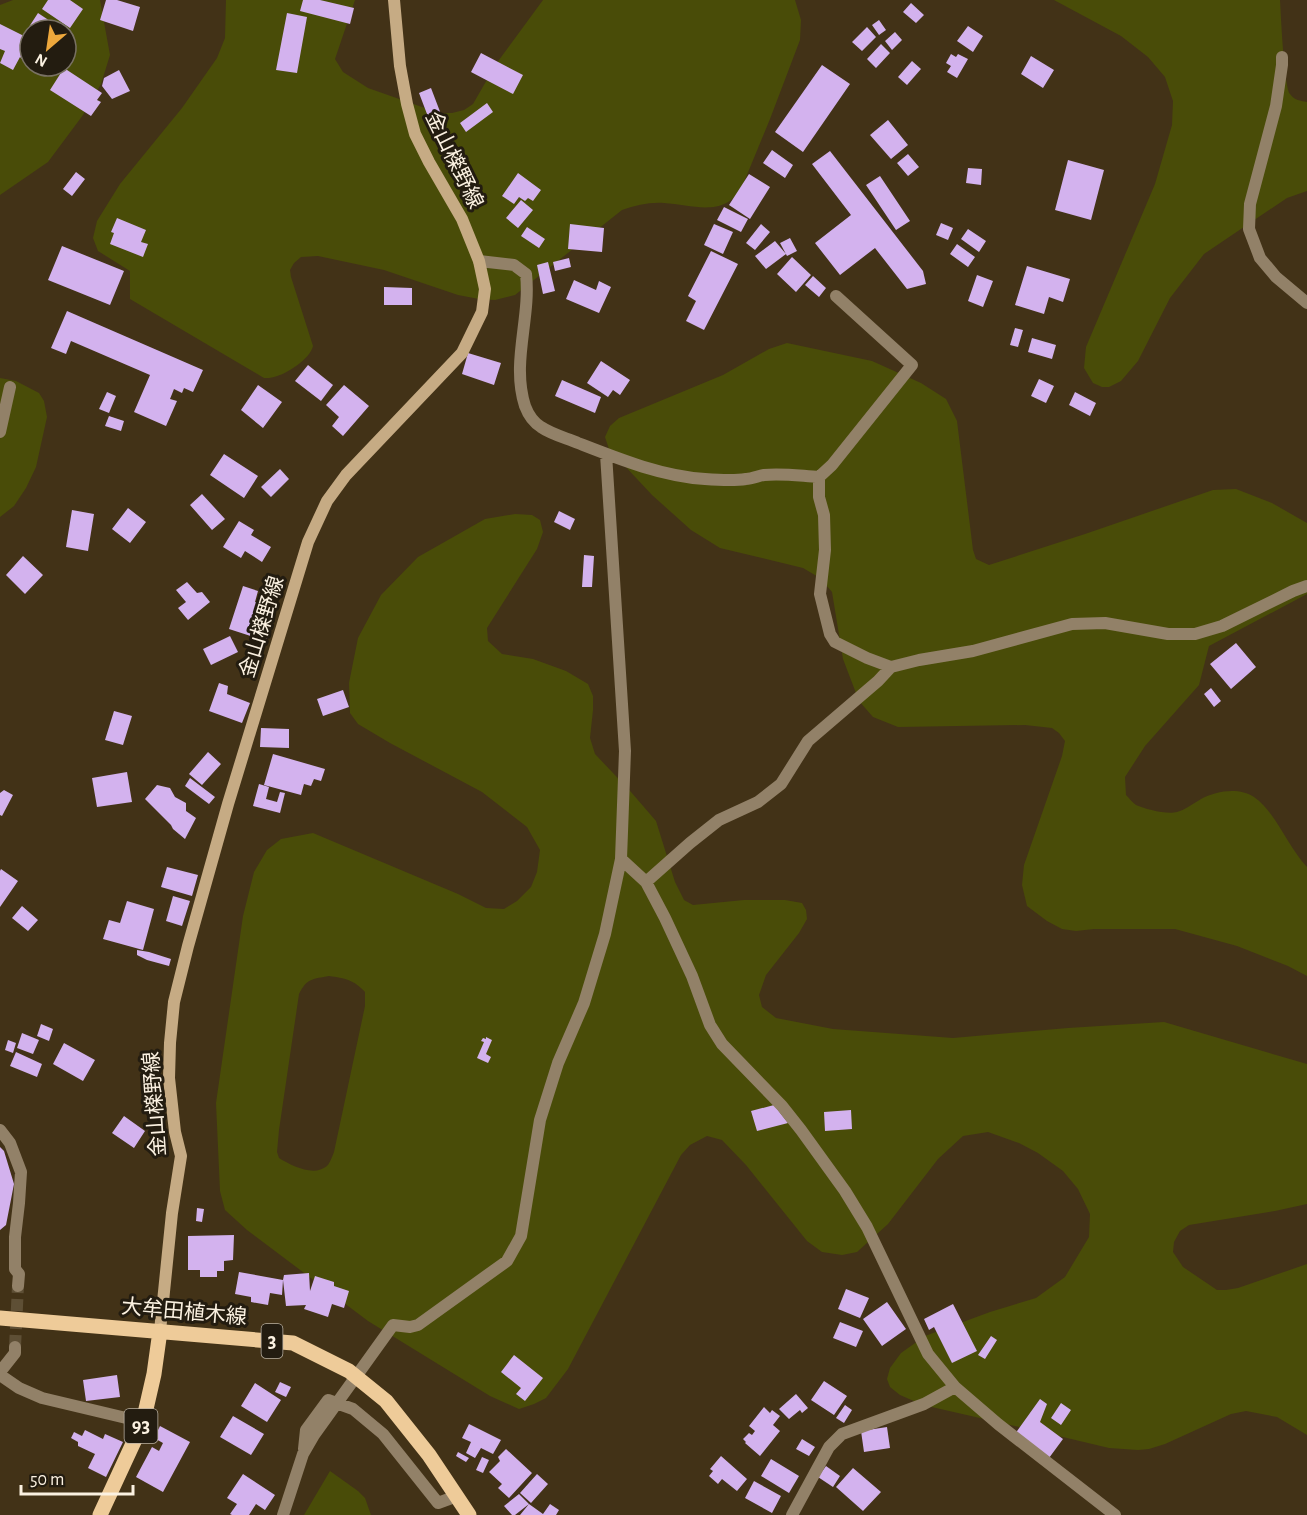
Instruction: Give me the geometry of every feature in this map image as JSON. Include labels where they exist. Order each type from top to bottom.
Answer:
[{"type":"main road","name":"金山檪野線","points":[[160,1331],[172,1213],[181,1156],[175,1132],[169,1078],[174,1002],[228,804],[308,542],[327,501],[346,475],[462,353],[482,312],[485,289],[479,261],[462,219],[415,134],[400,66],[394,0]]},
{"type":"main road","name":"大牟田植木線","points":[[0,1318],[293,1343],[349,1371],[386,1401],[429,1455],[469,1515]]},
{"type":"main road","name":"93","points":[[100,1515],[143,1422],[154,1374],[160,1331]]},
{"type":"street","points":[[1282,57],[1276,106],[1250,204],[1249,230],[1260,258],[1276,277],[1307,303]]},
{"type":"street","points":[[479,261],[514,265],[526,274],[520,382],[525,405],[532,420],[541,428],[658,472],[704,479],[745,480],[785,474],[819,477]]},
{"type":"street","points":[[836,296],[912,364],[832,465],[819,477],[819,497],[824,515],[825,550],[820,594],[830,634],[835,642],[891,667]]},
{"type":"street","points":[[0,432],[10,387]]},
{"type":"street","points":[[303,1454],[393,1325],[410,1327],[418,1325],[507,1261],[521,1236],[540,1120],[558,1063],[584,1003],[604,934],[621,859],[625,751],[606,454]]},
{"type":"street","points":[[646,882],[719,820],[758,802],[781,784],[808,741],[891,667],[973,651],[1072,624],[1105,623],[1168,634],[1195,634],[1222,626],[1307,586]]},
{"type":"street","points":[[621,859],[646,882],[692,976],[710,1025],[722,1044],[782,1106],[845,1191],[867,1227],[928,1354],[955,1387],[998,1424],[1115,1515]]},
{"type":"street","points":[[0,1130],[10,1143],[21,1172],[20,1203],[15,1237],[15,1269],[19,1274],[18,1286]]},
{"type":"street","points":[[15,1347],[15,1353],[0,1374],[19,1388],[42,1398],[143,1422]]},
{"type":"street","points":[[792,1515],[829,1447],[842,1434],[924,1404],[955,1387]]},
{"type":"street","points":[[283,1515],[303,1454],[306,1430],[328,1400],[353,1409],[383,1434],[438,1503],[457,1497]]},
{"type":"shaded area","points":[[13,0],[100,0],[110,55],[101,84],[83,115],[48,162],[0,195],[0,5]]},
{"type":"shaded area","points":[[226,0],[355,0],[335,59],[343,72],[368,88],[439,113],[464,110],[473,104],[496,64],[543,0],[795,0],[801,20],[800,40],[742,187],[727,203],[697,207],[654,203],[622,210],[515,295],[495,300],[458,295],[384,270],[318,256],[301,257],[290,270],[313,346],[303,361],[291,369],[272,378],[264,378],[130,299],[130,271],[98,251],[93,238],[97,221],[120,184],[182,108],[217,58],[225,38]]},
{"type":"shaded area","points":[[1054,0],[1280,0],[1288,88],[1294,98],[1307,102],[1307,191],[1287,198],[1204,254],[1170,298],[1138,361],[1121,381],[1109,387],[1093,383],[1084,368],[1086,347],[1155,184],[1172,125],[1173,101],[1165,77],[1148,57],[1121,36]]},
{"type":"shaded area","points":[[787,343],[872,361],[921,383],[946,399],[957,421],[973,550],[976,559],[989,565],[1213,490],[1236,489],[1272,503],[1307,523],[1307,594],[1209,646],[1199,685],[1145,746],[1125,777],[1126,795],[1136,805],[1156,811],[1177,812],[1207,796],[1228,791],[1248,794],[1262,803],[1307,867],[1307,976],[1237,946],[1175,929],[1076,931],[1062,929],[1027,906],[1022,885],[1024,865],[1062,756],[1065,741],[1059,733],[1052,728],[1025,725],[898,727],[873,717],[859,701],[843,659],[832,592],[820,578],[803,568],[720,548],[691,530],[652,495],[609,449],[605,437],[610,426],[619,418],[723,375],[769,349]]},
{"type":"shaded area","points":[[0,378],[16,381],[39,393],[44,401],[47,417],[36,467],[14,506],[0,517]]},
{"type":"shaded area","points":[[515,514],[532,515],[540,520],[543,532],[537,549],[487,628],[488,641],[502,654],[533,659],[566,671],[588,684],[593,696],[590,738],[595,754],[656,821],[675,882],[684,900],[693,905],[744,900],[785,900],[802,903],[807,919],[799,933],[766,975],[759,995],[762,1007],[776,1018],[833,1029],[953,1038],[1164,1022],[1307,1064],[1307,1204],[1189,1225],[1180,1231],[1174,1242],[1173,1252],[1183,1267],[1217,1290],[1238,1288],[1307,1264],[1307,1435],[1277,1417],[1246,1411],[1231,1414],[1149,1449],[1109,1448],[923,1405],[900,1395],[890,1387],[887,1379],[890,1368],[901,1353],[925,1336],[1036,1298],[1065,1277],[1089,1237],[1090,1214],[1078,1189],[1063,1171],[1019,1143],[988,1132],[963,1136],[938,1159],[888,1224],[857,1252],[842,1255],[822,1252],[807,1241],[746,1165],[722,1140],[707,1136],[690,1145],[681,1155],[568,1369],[546,1398],[519,1409],[490,1396],[368,1321],[247,1230],[225,1210],[220,1191],[216,1103],[243,916],[254,872],[267,850],[281,839],[313,833],[486,908],[504,909],[517,901],[531,887],[537,872],[540,850],[527,827],[482,792],[358,724],[350,713],[349,683],[358,638],[381,595],[418,557],[485,519]],"holes":[[[329,976],[349,980],[361,988],[365,992],[365,1006],[334,1152],[327,1166],[316,1171],[296,1167],[279,1158],[277,1152],[299,994],[311,980]]]},
{"type":"shaded area","points":[[330,1471],[365,1498],[371,1515],[304,1515]]},
{"type":"building","points":[[48,0],[70,0],[83,9],[77,18],[55,18],[42,9]]},
{"type":"building","points":[[106,0],[117,0],[140,7],[133,31],[100,20]]},
{"type":"building","points":[[303,0],[320,0],[354,8],[350,24],[300,11]]},
{"type":"building","points":[[911,3],[924,15],[916,23],[903,12]]},
{"type":"building","points":[[38,13],[46,18],[35,18]]},
{"type":"building","points":[[287,13],[307,17],[297,73],[276,70]]},
{"type":"building","points":[[879,20],[886,30],[879,35],[872,25]]},
{"type":"building","points":[[0,24],[18,33],[18,61],[13,70],[0,63],[5,51],[0,49]]},
{"type":"building","points":[[968,26],[983,36],[973,52],[957,41]]},
{"type":"building","points":[[867,27],[876,37],[862,51],[852,42]]},
{"type":"building","points":[[895,32],[902,40],[892,50],[885,41]]},
{"type":"building","points":[[881,44],[890,53],[876,68],[867,59]]},
{"type":"building","points":[[481,53],[523,75],[513,94],[471,72]]},
{"type":"building","points":[[951,54],[956,57],[958,54],[968,59],[957,78],[947,72],[951,66],[946,63]]},
{"type":"building","points":[[1031,56],[1054,70],[1043,88],[1021,74]]},
{"type":"building","points":[[912,61],[921,69],[907,85],[898,77]]},
{"type":"building","points":[[822,65],[850,84],[803,152],[775,132]]},
{"type":"building","points":[[119,70],[130,91],[112,99],[102,86],[104,78]]},
{"type":"building","points":[[78,77],[102,93],[97,100],[101,102],[91,116],[50,90],[58,78]]},
{"type":"building","points":[[431,88],[447,130],[435,135],[419,93]]},
{"type":"building","points":[[487,103],[493,112],[466,132],[460,123]]},
{"type":"building","points":[[888,120],[908,145],[891,159],[870,135]]},
{"type":"building","points":[[772,150],[793,165],[785,178],[763,163]]},
{"type":"building","points":[[830,151],[923,271],[926,284],[907,289],[875,248],[840,275],[815,243],[851,215],[812,164]]},
{"type":"building","points":[[908,154],[919,167],[908,176],[897,163]]},
{"type":"building","points":[[1068,160],[1104,170],[1091,220],[1055,210]]},
{"type":"building","points":[[968,168],[982,169],[981,185],[966,183]]},
{"type":"building","points":[[76,172],[85,179],[72,196],[63,189]]},
{"type":"building","points":[[518,173],[541,190],[533,201],[528,198],[525,201],[519,197],[514,204],[502,196]]},
{"type":"building","points":[[749,174],[770,187],[750,219],[729,205]]},
{"type":"building","points":[[880,176],[910,221],[896,230],[866,185]]},
{"type":"building","points":[[521,200],[533,210],[518,228],[506,218]]},
{"type":"building","points":[[724,207],[748,219],[741,232],[717,220]]},
{"type":"building","points":[[117,218],[146,230],[141,242],[148,244],[143,257],[110,244],[114,233],[111,232]]},
{"type":"building","points":[[941,223],[953,228],[948,240],[936,235]]},
{"type":"building","points":[[570,224],[604,228],[602,252],[568,249]]},
{"type":"building","points":[[714,224],[733,232],[723,254],[704,245]]},
{"type":"building","points":[[761,224],[770,232],[755,250],[746,243]]},
{"type":"building","points":[[527,227],[545,239],[539,248],[521,236]]},
{"type":"building","points":[[968,229],[986,241],[979,252],[961,239]]},
{"type":"building","points":[[790,238],[797,251],[787,256],[780,243]]},
{"type":"building","points":[[775,241],[786,254],[766,269],[755,256]]},
{"type":"building","points":[[957,244],[975,257],[968,267],[950,254]]},
{"type":"building","points":[[62,246],[124,271],[110,305],[48,280]]},
{"type":"building","points":[[711,251],[738,264],[704,330],[686,321],[696,301],[688,296]]},
{"type":"building","points":[[792,257],[811,275],[796,292],[777,274]]},
{"type":"building","points":[[569,258],[571,267],[555,271],[553,262]]},
{"type":"building","points":[[548,262],[555,291],[543,294],[537,265]]},
{"type":"building","points":[[1027,266],[1070,279],[1063,302],[1049,297],[1044,314],[1015,305]]},
{"type":"building","points":[[977,275],[993,281],[983,307],[968,301]]},
{"type":"building","points":[[813,276],[826,288],[819,297],[805,285]]},
{"type":"building","points":[[574,280],[596,290],[599,281],[611,287],[599,313],[566,299]]},
{"type":"building","points":[[384,287],[412,288],[412,305],[384,305]]},
{"type":"building","points":[[67,311],[203,370],[193,392],[184,388],[182,393],[174,389],[170,399],[177,401],[166,426],[134,412],[150,375],[71,341],[66,354],[51,348]]},
{"type":"building","points":[[1015,328],[1023,330],[1018,347],[1010,345]]},
{"type":"building","points":[[1032,338],[1056,345],[1052,359],[1028,352]]},
{"type":"building","points":[[468,353],[501,363],[494,385],[462,374]]},
{"type":"building","points":[[601,361],[630,380],[620,395],[613,390],[608,397],[587,383]]},
{"type":"building","points":[[308,365],[333,385],[321,401],[295,381]]},
{"type":"building","points":[[1039,379],[1054,386],[1046,403],[1031,396]]},
{"type":"building","points":[[562,380],[601,397],[595,413],[555,396]]},
{"type":"building","points":[[258,385],[282,402],[263,428],[241,410]]},
{"type":"building","points":[[344,385],[369,406],[343,436],[332,426],[339,417],[326,405]]},
{"type":"building","points":[[107,392],[116,396],[109,413],[99,409]]},
{"type":"building","points":[[1075,392],[1096,403],[1090,416],[1069,405]]},
{"type":"building","points":[[109,416],[124,421],[121,431],[105,426]]},
{"type":"building","points":[[224,454],[258,476],[244,498],[210,475]]},
{"type":"building","points":[[280,469],[289,479],[271,497],[261,487]]},
{"type":"building","points":[[202,494],[225,519],[212,530],[190,505]]},
{"type":"building","points":[[128,508],[146,522],[130,543],[112,529]]},
{"type":"building","points":[[72,510],[94,514],[88,551],[66,547]]},
{"type":"building","points":[[559,511],[575,519],[570,530],[554,522]]},
{"type":"building","points":[[239,521],[254,530],[251,535],[271,547],[262,562],[245,551],[241,558],[223,547]]},
{"type":"building","points":[[584,555],[594,556],[592,587],[582,587]]},
{"type":"building","points":[[23,556],[43,575],[25,594],[6,575]]},
{"type":"building","points":[[187,582],[197,593],[202,592],[210,602],[188,620],[178,608],[186,602],[176,590]]},
{"type":"building","points":[[243,586],[258,591],[255,602],[276,608],[266,641],[229,629]]},
{"type":"building","points":[[230,636],[238,652],[211,665],[203,649]]},
{"type":"building","points":[[1236,643],[1256,667],[1231,689],[1210,664]]},
{"type":"building","points":[[219,683],[228,686],[227,694],[250,703],[242,723],[209,711]]},
{"type":"building","points":[[1211,688],[1221,701],[1214,707],[1204,694]]},
{"type":"building","points":[[343,690],[349,707],[323,716],[317,699]]},
{"type":"building","points":[[114,711],[132,716],[123,745],[105,740]]},
{"type":"building","points":[[261,728],[289,729],[289,748],[260,747]]},
{"type":"building","points":[[208,752],[221,764],[202,785],[189,774]]},
{"type":"building","points":[[273,754],[325,769],[321,781],[314,779],[311,786],[304,784],[301,795],[264,785]]},
{"type":"building","points":[[127,772],[132,802],[97,807],[92,778]]},
{"type":"building","points":[[190,778],[215,797],[209,804],[185,786]]},
{"type":"building","points":[[259,784],[269,787],[266,799],[277,802],[280,792],[285,793],[280,813],[253,806]]},
{"type":"building","points":[[157,785],[170,788],[175,797],[186,803],[186,811],[196,818],[185,839],[145,799]]},
{"type":"building","points":[[4,790],[13,795],[2,816],[0,815],[0,793]]},
{"type":"building","points":[[167,867],[198,875],[192,896],[161,887]]},
{"type":"building","points":[[1,869],[18,881],[0,907],[0,871]]},
{"type":"building","points":[[173,896],[190,901],[182,926],[166,921]]},
{"type":"building","points":[[127,901],[154,909],[143,950],[103,939],[109,920],[120,923]]},
{"type":"building","points":[[22,906],[38,920],[28,931],[12,918]]},
{"type":"building","points":[[137,950],[171,959],[169,966],[137,955]]},
{"type":"building","points":[[41,1024],[53,1029],[49,1041],[37,1036]]},
{"type":"building","points":[[22,1033],[39,1040],[33,1054],[17,1048]]},
{"type":"building","points":[[486,1037],[492,1040],[486,1054],[491,1057],[488,1063],[477,1058],[484,1042],[481,1041]]},
{"type":"building","points":[[8,1040],[16,1043],[13,1053],[5,1050]]},
{"type":"building","points":[[64,1043],[95,1060],[83,1081],[53,1064]]},
{"type":"building","points":[[16,1052],[42,1064],[37,1077],[10,1066]]},
{"type":"building","points":[[774,1105],[788,1123],[757,1131],[751,1111]]},
{"type":"building","points":[[851,1110],[852,1129],[825,1131],[824,1112]]},
{"type":"building","points":[[124,1116],[145,1131],[134,1148],[112,1133]]},
{"type":"building","points":[[0,1147],[4,1151],[14,1184],[6,1225],[0,1230]]},
{"type":"building","points":[[197,1208],[204,1209],[202,1222],[196,1221]]},
{"type":"building","points":[[234,1235],[233,1260],[224,1261],[224,1271],[217,1271],[217,1277],[200,1277],[200,1270],[188,1270],[188,1236]]},
{"type":"building","points":[[239,1272],[283,1280],[282,1295],[270,1293],[268,1305],[251,1302],[251,1297],[235,1294]]},
{"type":"building","points":[[309,1273],[310,1291],[315,1276],[334,1282],[334,1286],[349,1291],[344,1308],[332,1304],[328,1317],[304,1309],[306,1305],[286,1306],[284,1275]]},
{"type":"building","points":[[846,1289],[869,1298],[860,1318],[838,1309]]},
{"type":"building","points":[[887,1302],[906,1329],[882,1346],[863,1319]]},
{"type":"building","points":[[953,1304],[977,1351],[952,1363],[934,1327],[929,1330],[924,1319]]},
{"type":"building","points":[[840,1322],[863,1331],[856,1347],[833,1338]]},
{"type":"building","points":[[991,1336],[997,1340],[985,1359],[978,1355]]},
{"type":"building","points":[[514,1355],[543,1378],[525,1401],[516,1394],[521,1388],[501,1372]]},
{"type":"building","points":[[117,1375],[120,1397],[86,1401],[83,1380]]},
{"type":"building","points":[[824,1381],[847,1396],[834,1415],[811,1400]]},
{"type":"building","points":[[280,1382],[291,1387],[286,1397],[275,1392]]},
{"type":"building","points":[[255,1383],[281,1400],[267,1422],[241,1406]]},
{"type":"building","points":[[796,1394],[808,1408],[802,1413],[800,1410],[789,1419],[779,1409]]},
{"type":"building","points":[[1040,1399],[1047,1404],[1040,1422],[1063,1439],[1049,1458],[1015,1434]]},
{"type":"building","points":[[1061,1403],[1071,1410],[1061,1425],[1051,1418]]},
{"type":"building","points":[[845,1405],[852,1410],[844,1423],[836,1418]]},
{"type":"building","points":[[764,1407],[770,1413],[772,1410],[780,1416],[773,1425],[780,1431],[760,1456],[743,1439],[755,1431],[749,1426]]},
{"type":"building","points":[[233,1416],[264,1434],[251,1455],[220,1437]]},
{"type":"building","points":[[469,1424],[501,1440],[493,1454],[481,1448],[475,1458],[466,1453],[471,1442],[462,1438]]},
{"type":"building","points":[[160,1426],[190,1442],[163,1492],[136,1477],[152,1447],[159,1451],[163,1443],[154,1438]]},
{"type":"building","points":[[887,1427],[890,1448],[864,1452],[861,1431]]},
{"type":"building","points":[[85,1430],[103,1439],[105,1434],[123,1442],[106,1477],[88,1468],[95,1454],[78,1446],[78,1442],[71,1438],[74,1432],[82,1436]]},
{"type":"building","points":[[802,1439],[815,1447],[809,1456],[796,1449]]},
{"type":"building","points":[[506,1449],[532,1473],[509,1498],[498,1488],[502,1484],[489,1472],[500,1461],[498,1457]]},
{"type":"building","points":[[458,1452],[469,1458],[466,1462],[456,1456]]},
{"type":"building","points":[[721,1456],[747,1479],[737,1491],[722,1479],[718,1484],[709,1476],[713,1471],[710,1469]]},
{"type":"building","points":[[482,1457],[489,1460],[483,1473],[476,1470]]},
{"type":"building","points":[[771,1459],[799,1476],[789,1493],[761,1476]]},
{"type":"building","points":[[826,1466],[840,1476],[833,1487],[818,1477]]},
{"type":"building","points":[[853,1468],[881,1492],[863,1511],[836,1487]]},
{"type":"building","points":[[243,1474],[275,1495],[265,1510],[256,1504],[249,1515],[232,1515],[230,1514],[237,1504],[227,1498]]},
{"type":"building","points":[[537,1474],[548,1484],[531,1503],[520,1493]]},
{"type":"building","points":[[754,1481],[781,1496],[772,1513],[745,1498]]},
{"type":"building","points":[[519,1494],[529,1504],[512,1515],[504,1506]]},
{"type":"building","points":[[529,1504],[543,1514],[550,1504],[559,1510],[556,1515],[520,1515]]},
{"type":"tunnel","points":[[15,1347],[18,1286]]}]
